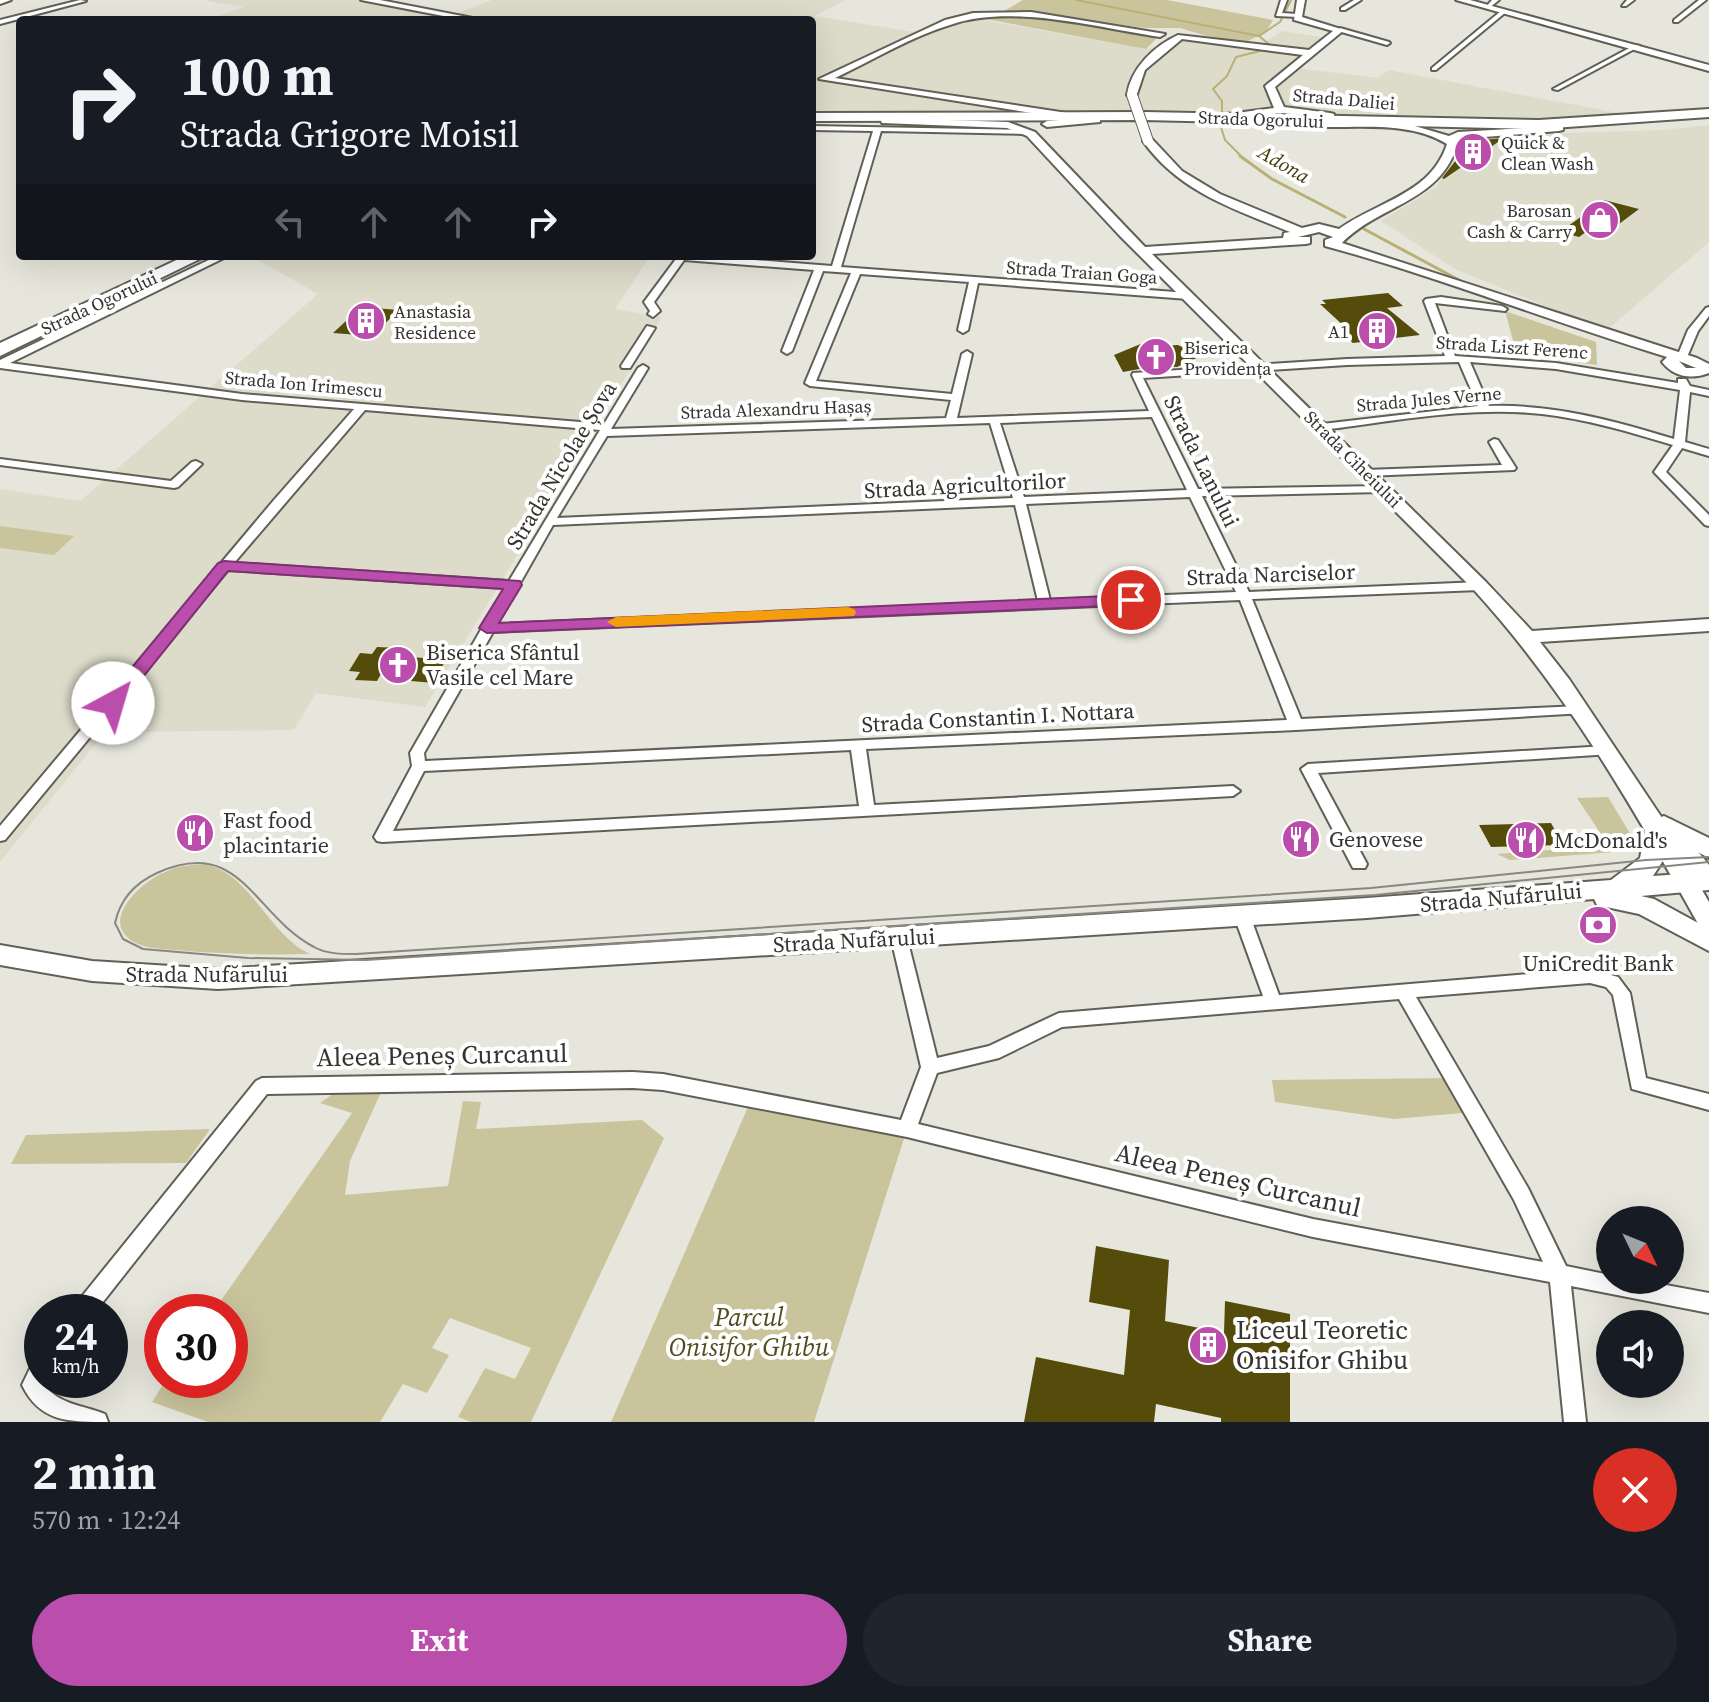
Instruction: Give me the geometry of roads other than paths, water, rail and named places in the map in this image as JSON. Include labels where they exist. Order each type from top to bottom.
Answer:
[{"type":"highway","name":"Strada Ogorului","points":[[879,122],[1178,116],[1454,124],[1617,122],[1709,116]]},
{"type":"highway","name":"Strada Ogorului","points":[[816,119],[879,122],[1096,120],[1559,128],[1709,116]]},
{"type":"highway","name":"Strada Ogorului","points":[[0,344],[177,260]]},
{"type":"highway","name":"Strada Ogorului","points":[[0,350],[190,260]]},
{"type":"main road","points":[[1655,820],[1709,849]]},
{"type":"main road","points":[[1611,888],[1634,879],[1649,866],[1656,848],[1655,820]]},
{"type":"main road","name":"Strada Nufărului","points":[[0,955],[92,971],[218,979],[1242,916],[1703,881]]},
{"type":"main road","points":[[1537,893],[1568,899],[1628,900],[1676,920],[1709,941]]},
{"type":"street","points":[[0,2],[8,0]]},
{"type":"street","points":[[365,0],[455,16]]},
{"type":"street","points":[[1284,0],[1278,15],[1297,16],[1387,43]]},
{"type":"street","points":[[1297,16],[1301,0]]},
{"type":"street","points":[[1343,9],[1358,0]]},
{"type":"street","points":[[1460,0],[1709,68]]},
{"type":"street","points":[[1487,7],[1496,0]]},
{"type":"street","points":[[1624,5],[1631,0]]},
{"type":"street","points":[[1676,21],[1703,0]]},
{"type":"street","points":[[23,16],[81,1]]},
{"type":"street","points":[[1434,69],[1503,12]]},
{"type":"street","points":[[824,79],[959,18],[1014,14],[1309,53]]},
{"type":"street","name":"Strada Daliei","points":[[1280,109],[1270,86],[1340,30]]},
{"type":"street","points":[[1155,56],[1164,34]]},
{"type":"street","points":[[1185,37],[1155,56],[1135,77],[1132,95],[1148,141],[1158,157],[1179,176],[1214,196],[1301,235],[1320,227],[1373,215]]},
{"type":"street","points":[[1556,89],[1637,46]]},
{"type":"street","points":[[816,78],[1046,114],[1130,116]]},
{"type":"street","points":[[816,128],[984,115],[997,111],[981,103]]},
{"type":"street","name":"Strada Daliei","points":[[1178,116],[1260,115],[1280,109],[1305,115],[1454,124]]},
{"type":"street","points":[[879,122],[1008,125],[1031,134],[1043,124],[1096,120]]},
{"type":"street","points":[[836,268],[879,122]]},
{"type":"street","points":[[1319,124],[1421,130],[1453,143]]},
{"type":"street","points":[[1142,251],[1301,235],[1336,238],[1433,180],[1448,161],[1454,137],[1468,132],[1559,128]]},
{"type":"street","name":"Strada Ciheiului","points":[[1031,134],[1142,251],[1322,427],[1527,637],[1655,820],[1703,881],[1709,923]]},
{"type":"street","points":[[1259,214],[1320,227],[1336,238],[1384,259],[1703,369]]},
{"type":"street","points":[[0,364],[216,260]]},
{"type":"street","points":[[653,314],[655,311],[649,302],[680,260]]},
{"type":"street","name":"Strada Traian Goga","points":[[752,260],[1188,296]]},
{"type":"street","points":[[787,351],[820,267]]},
{"type":"street","name":"Strada Alexandru Hașaș","points":[[857,270],[810,383],[956,397]]},
{"type":"street","name":"Strada Traian Goga","points":[[963,330],[974,280]]},
{"type":"street","points":[[1466,304],[1478,290]]},
{"type":"street","points":[[1485,409],[1428,305],[1433,299],[1502,309]]},
{"type":"street","points":[[1709,310],[1677,362],[1685,387],[1679,444],[1660,472],[1709,522]]},
{"type":"street","points":[[626,366],[650,328]]},
{"type":"street","points":[[1689,339],[1703,369]]},
{"type":"street","points":[[951,420],[967,354]]},
{"type":"street","name":"Strada Liszt Ferenc","points":[[1262,367],[1457,358],[1556,366],[1709,393]]},
{"type":"street","name":"Strada Ion Irimescu","points":[[0,364],[242,397],[605,430]]},
{"type":"street","name":"Strada Lanului","points":[[1262,367],[1137,375],[1244,595],[1296,725]]},
{"type":"street","name":"Strada Nicolae Șova","points":[[643,368],[549,522],[417,753],[419,766],[382,837],[867,812]]},
{"type":"street","points":[[1685,387],[1703,369]]},
{"type":"street","points":[[0,836],[224,566],[362,407]]},
{"type":"street","name":"Strada Jules Verne","points":[[1322,427],[1485,409],[1520,409],[1595,421],[1709,453]]},
{"type":"street","name":"Strada Alexandru Hașaș","points":[[605,430],[1157,414]]},
{"type":"street","points":[[994,420],[1020,503],[1045,604]]},
{"type":"street","points":[[1366,473],[1510,468],[1494,442]]},
{"type":"street","points":[[0,462],[174,485],[196,464]]},
{"type":"street","name":"Strada Agricultorilor","points":[[549,522],[1195,493],[1383,489]]},
{"type":"street","points":[[224,566],[514,585]]},
{"type":"street","name":"Strada Narciselor","points":[[487,628],[1480,586]]},
{"type":"street","points":[[1527,637],[1709,625]]},
{"type":"street","name":"Strada Constantin I. Nottara","points":[[419,766],[1580,710]]},
{"type":"street","points":[[858,745],[867,812],[1233,791]]},
{"type":"street","points":[[1359,864],[1308,769],[1606,751]]},
{"type":"street","points":[[1242,916],[1273,1001]]},
{"type":"street","points":[[899,938],[930,1067],[907,1129]]},
{"type":"street","points":[[930,1067],[993,1053],[1059,1020],[1590,976],[1606,979],[1621,993],[1638,1084],[1709,1102]]},
{"type":"street","points":[[1403,990],[1521,1194],[1559,1273],[1575,1422]]},
{"type":"street","name":"Aleea Peneș Curcanul","points":[[96,1294],[262,1086],[633,1080],[663,1082],[907,1129],[1313,1228],[1709,1303]]},
{"type":"street","points":[[37,1398],[47,1406],[97,1422]]},
{"type":"waterway","points":[[1076,0],[1259,36]]},
{"type":"waterway","name":"Adona","points":[[1259,36],[1280,22],[1291,0]]},
{"type":"waterway","name":"Adona","points":[[1259,36],[1270,45]]},
{"type":"waterway","name":"Adona","points":[[1222,111],[1222,101],[1213,89],[1227,76],[1236,57],[1264,50]]},
{"type":"waterway","name":"Adona","points":[[1221,127],[1225,140],[1243,158]]},
{"type":"waterway","name":"Adona","points":[[1240,156],[1272,179],[1345,217]]},
{"type":"waterway","name":"Adona","points":[[1364,229],[1459,280]]},
{"type":"tram line","points":[[1709,857],[1646,860],[1371,888],[356,954],[340,954],[314,947],[293,933],[244,883],[227,871],[208,864],[185,864],[157,873],[135,887],[121,907],[115,923],[123,939],[143,949],[248,958],[366,960],[1375,895],[1709,862]]},
{"type":"place","name":"Quick & Clean Wash","points":[[1473,152]]},
{"type":"place","name":"Barosan Cash & Carry","points":[[1600,220]]},
{"type":"place","name":"Anastasia Residence","points":[[366,321]]},
{"type":"place","name":"A1","points":[[1377,331]]},
{"type":"place","name":"Biserica Providența","points":[[1156,357]]},
{"type":"place","name":"Biserica Sfântul Vasile cel Mare","points":[[398,665]]},
{"type":"place","name":"Fast food placintarie","points":[[195,833]]},
{"type":"place","name":"Genovese","points":[[1301,839]]},
{"type":"place","name":"McDonald's","points":[[1526,840]]},
{"type":"place","name":"UniCredit Bank","points":[[1598,925]]},
{"type":"place","name":"Liceul Teoretic Onisifor Ghibu","points":[[1208,1345]]},
{"type":"park label","name":"Parcul Onisifor Ghibu","points":[[749,1332]]}]
